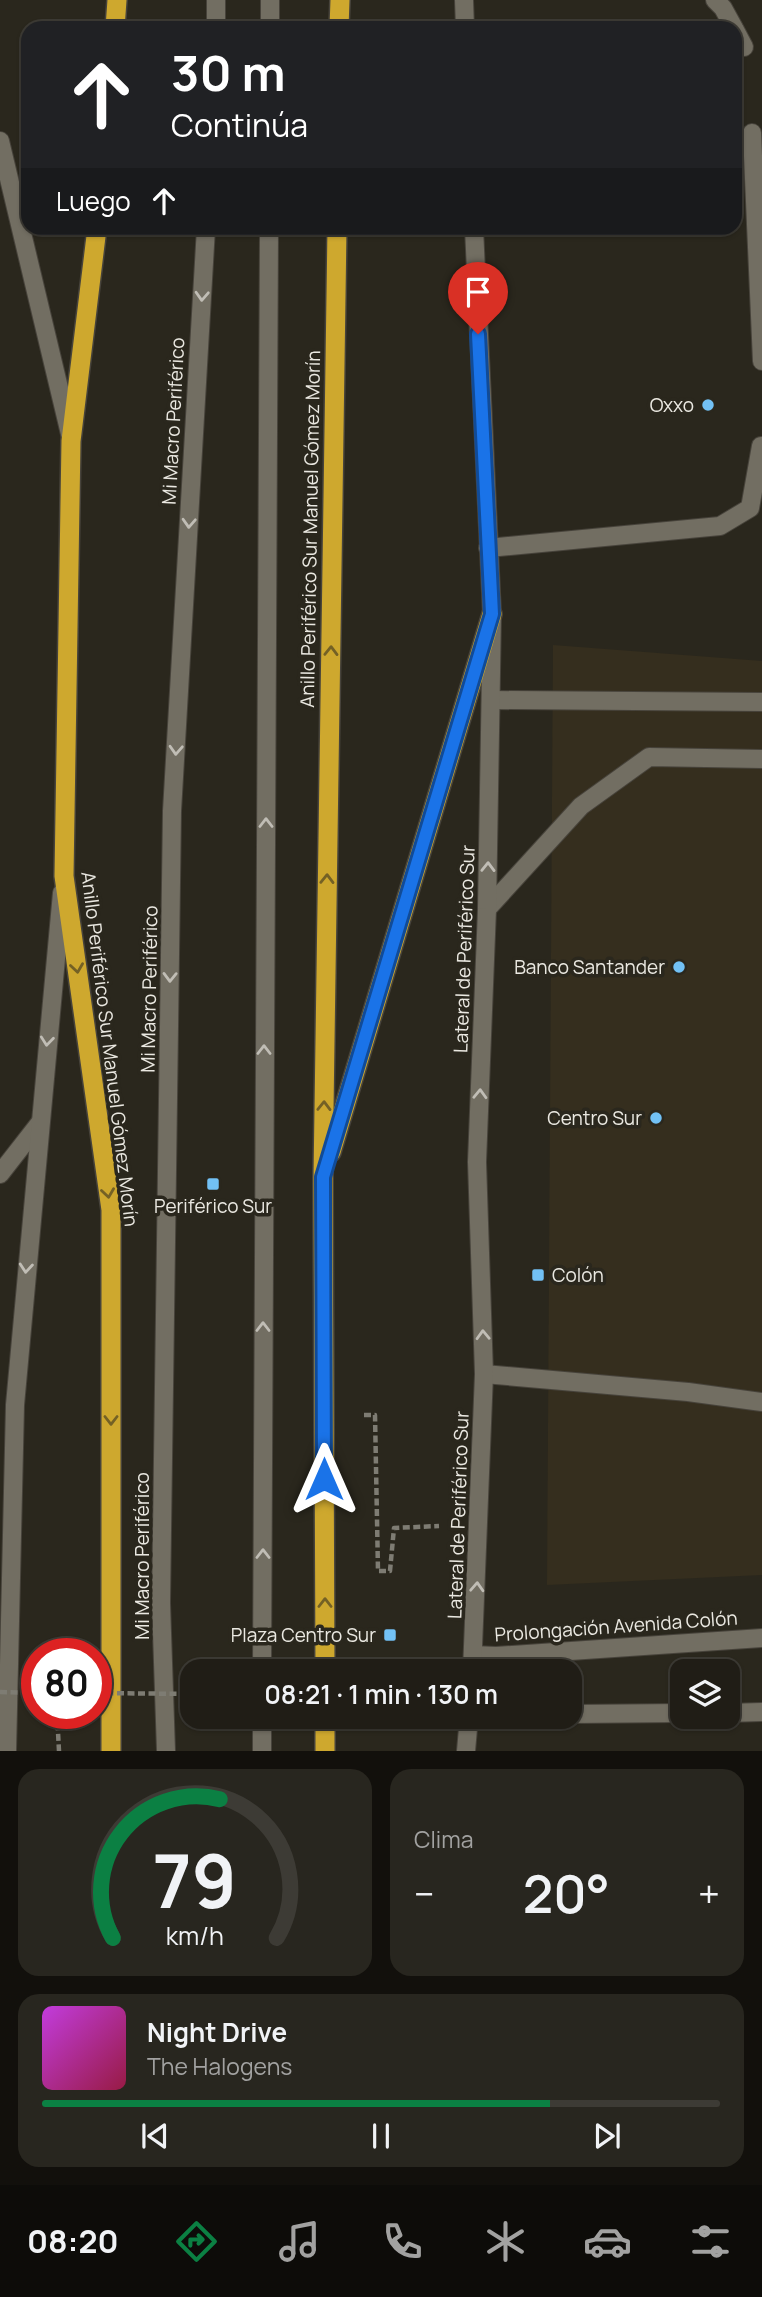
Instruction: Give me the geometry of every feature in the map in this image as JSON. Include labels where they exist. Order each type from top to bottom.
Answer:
[{"type":"highway","points":[[116,21],[117,0]]},
{"type":"highway","points":[[340,0],[340,21]]},
{"type":"highway","name":"Anillo Periférico Sur Manuel Gómez Morín","points":[[96,235],[71,441],[64,876],[111,1210],[111,1751]]},
{"type":"highway","name":"Anillo Periférico Sur Manuel Gómez Morín","points":[[325,1659],[323,1177],[337,235]]},
{"type":"highway","points":[[323,1177],[492,614]]},
{"type":"highway","points":[[325,1729],[325,1751]]},
{"type":"street","points":[[216,0],[216,21]]},
{"type":"street","points":[[270,0],[270,21]]},
{"type":"street","points":[[464,0],[465,21]]},
{"type":"street","points":[[715,0],[730,21]]},
{"type":"street","points":[[742,43],[744,47]]},
{"type":"street","points":[[752,133],[762,360]]},
{"type":"street","points":[[0,141],[21,230]]},
{"type":"street","points":[[22,235],[71,441]]},
{"type":"street","name":"Mi Macro Periférico","points":[[166,1751],[161,1603],[172,811],[206,235]]},
{"type":"street","points":[[262,1659],[269,235]]},
{"type":"street","name":"Lateral de Periférico Sur","points":[[473,1659],[484,1374],[477,1162],[492,700],[492,614],[474,235]]},
{"type":"street","points":[[488,548],[720,526],[750,508],[761,446]]},
{"type":"street","points":[[492,700],[762,702]]},
{"type":"street","points":[[487,909],[580,806],[649,757],[762,759]]},
{"type":"street","points":[[6,1751],[15,1405],[64,876]]},
{"type":"street","points":[[0,1174],[39,1124]]},
{"type":"street","points":[[484,1374],[544,1377],[762,1402]]},
{"type":"street","name":"Prolongación Avenida Colón","points":[[486,1659],[496,1656],[762,1638]]},
{"type":"street","points":[[740,1713],[762,1712]]},
{"type":"street","points":[[582,1714],[670,1713]]},
{"type":"street","points":[[262,1729],[262,1751]]},
{"type":"street","points":[[466,1751],[468,1729]]},
{"type":"path","points":[[360,1416],[375,1415],[378,1571]]},
{"type":"path","points":[[0,1692],[21,1692]]},
{"type":"path","points":[[112,1693],[180,1694]]},
{"type":"path","points":[[58,1729],[59,1751]]},
{"type":"shaded area","name":"Centro Sur","points":[[553,645],[762,661],[762,1575],[547,1585]]},
{"type":"place","name":"Oxxo","points":[[708,405]]},
{"type":"place","name":"Banco Santander","points":[[679,967]]},
{"type":"place","name":"Centro Sur","points":[[656,1118]]},
{"type":"place","name":"Periférico Sur","points":[[213,1184]]},
{"type":"place","name":"Colón","points":[[538,1275]]},
{"type":"place","name":"Plaza Centro Sur","points":[[390,1635]]},
{"type":"route","points":[[324,1479],[323,1177],[492,614],[478,334]]}]
